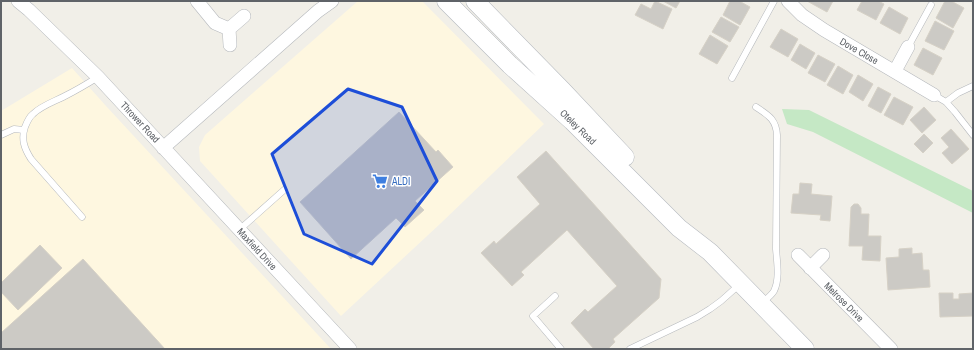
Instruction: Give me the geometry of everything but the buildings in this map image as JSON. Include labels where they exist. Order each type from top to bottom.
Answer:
[{"type":"main road","name":"Oteley Road","points":[[446,1],[510,65],[572,121],[679,228],[710,252]]},
{"type":"main road","name":"Oteley Road","points":[[475,1],[686,221],[710,252],[740,284],[805,349]]},
{"type":"street","name":"Thrower Road","points":[[18,1],[33,6],[164,148],[323,5],[332,1]]},
{"type":"street","points":[[197,1],[216,23],[229,29]]},
{"type":"street","name":"Dove Close","points":[[792,3],[802,15],[824,30],[934,95]]},
{"type":"street","points":[[229,29],[244,16]]},
{"type":"street","points":[[229,29],[230,45]]},
{"type":"street","points":[[895,71],[908,47]]},
{"type":"street","name":"Maxfield Drive","points":[[164,148],[350,349]]},
{"type":"street","name":"Melrose Drive","points":[[798,255],[891,349]]},
{"type":"street","points":[[810,268],[823,255]]},
{"type":"lane","points":[[732,78],[774,1]]},
{"type":"lane","points":[[908,47],[931,5]]},
{"type":"lane","points":[[82,217],[31,159],[25,150],[23,140],[24,130],[27,122],[33,114],[41,108],[98,77]]},
{"type":"lane","points":[[946,102],[958,93],[973,86]]},
{"type":"lane","points":[[934,95],[946,102],[973,135]]},
{"type":"lane","points":[[756,106],[774,122],[777,135],[777,280],[772,294],[761,304]]},
{"type":"lane","points":[[1,135],[14,129],[24,130]]},
{"type":"lane","points":[[239,230],[284,190]]},
{"type":"lane","points":[[630,349],[697,317],[721,301],[740,284]]},
{"type":"lane","points":[[555,296],[533,316],[561,349]]},
{"type":"highlighted area","points":[[348,89],[402,107],[437,181],[372,264],[304,234],[272,154]]},
{"type":"shaded area","points":[[358,1],[422,1],[544,124],[341,316],[200,161],[199,147],[205,135]]},
{"type":"shaded area","points":[[72,68],[331,349],[1,349],[1,111]]},
{"type":"green space","points":[[782,109],[809,110],[973,191],[973,213],[813,132],[787,124]]},
{"type":"place","name":"ALDI","points":[[380,181]]}]
